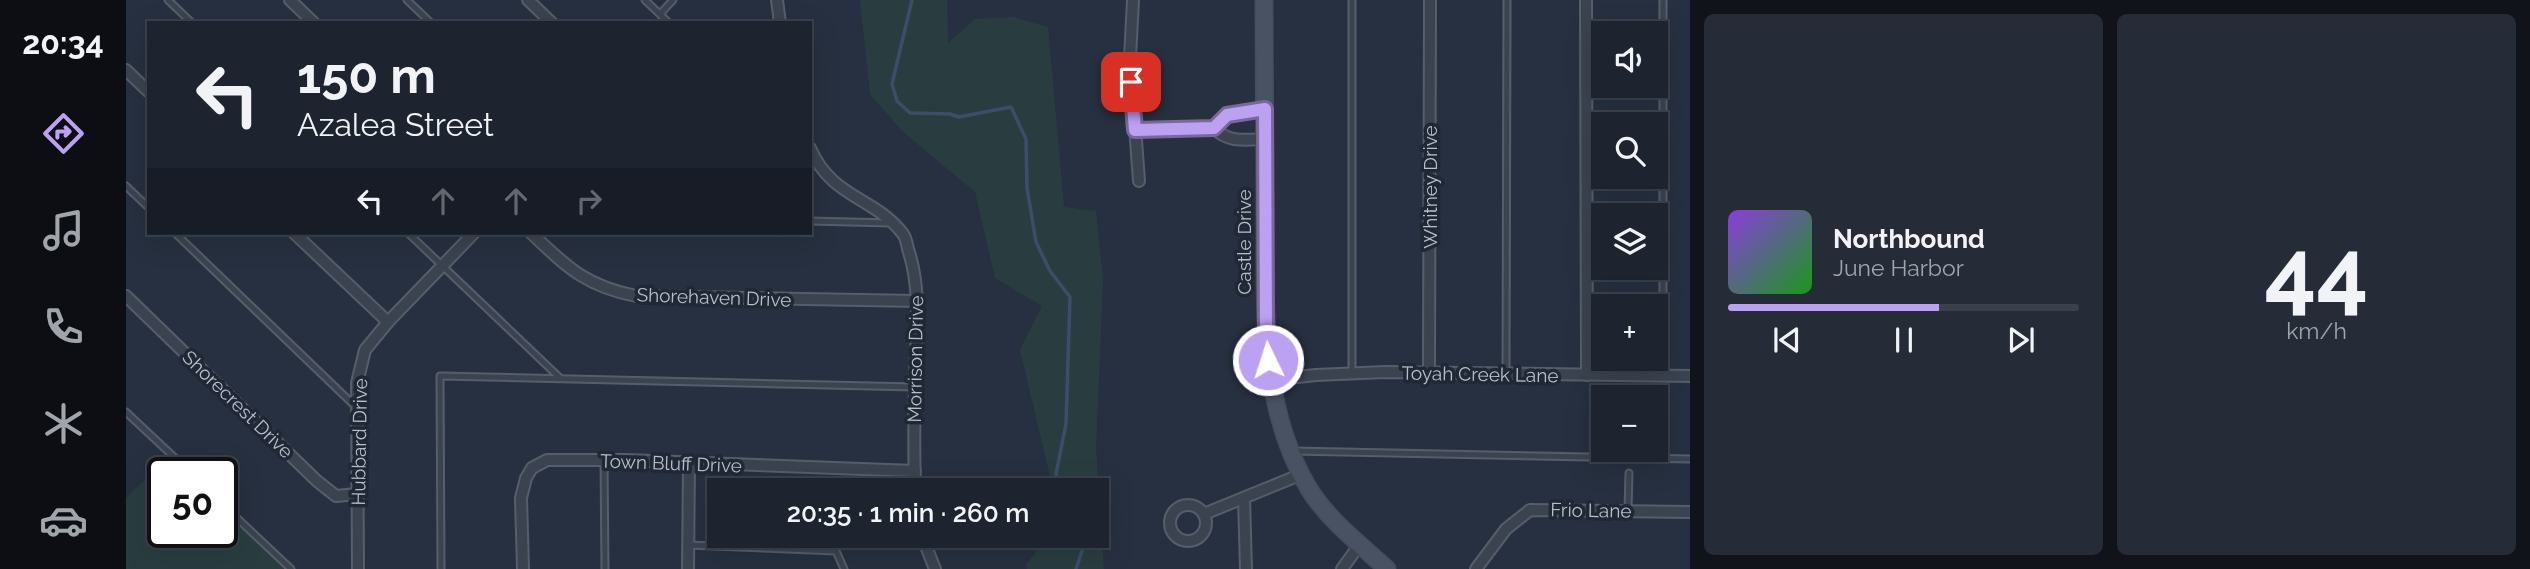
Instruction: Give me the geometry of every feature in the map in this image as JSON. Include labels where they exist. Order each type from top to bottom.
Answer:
[{"type":"main road","name":"Castle Drive","points":[[1264,0],[1266,341],[1279,418],[1301,474],[1326,513],[1387,569]]},
{"type":"street","points":[[290,0],[312,21]]},
{"type":"street","points":[[528,0],[550,21]]},
{"type":"street","points":[[777,0],[780,21]]},
{"type":"street","points":[[1133,0],[1130,58],[1139,181]]},
{"type":"street","name":"Whitney Drive","points":[[1429,374],[1430,0]]},
{"type":"street","points":[[1586,0],[1587,375]]},
{"type":"street","points":[[126,71],[147,90]]},
{"type":"street","points":[[1135,130],[1214,128],[1227,115],[1265,109]]},
{"type":"street","points":[[1214,128],[1222,136],[1239,140],[1265,139]]},
{"type":"street","name":"Morrison Drive","points":[[812,152],[818,166],[835,184],[877,211],[904,235],[913,263],[918,301],[915,478]]},
{"type":"street","points":[[296,235],[388,322]]},
{"type":"street","name":"Hubbard Drive","points":[[358,569],[357,383],[365,350],[388,322],[472,235]]},
{"type":"street","name":"Shorehaven Drive","points":[[533,235],[570,271],[612,291],[636,296],[918,301]]},
{"type":"street","name":"Shorecrest Drive","points":[[126,296],[317,481],[336,495],[357,494]]},
{"type":"street","name":"Toyah Creek Lane","points":[[1271,380],[1352,374],[1690,376]]},
{"type":"street","name":"Town Bluff Drive","points":[[523,569],[522,498],[526,478],[533,468],[547,460],[915,471]]},
{"type":"street","points":[[688,569],[689,463]]},
{"type":"street","points":[[1204,514],[1301,474]]},
{"type":"street","points":[[1244,498],[1246,569]]},
{"type":"street","name":"Frio Lane","points":[[1476,569],[1506,529],[1530,510],[1690,512]]},
{"type":"street","points":[[1342,569],[1360,544]]},
{"type":"street","points":[[927,548],[935,569]]},
{"type":"lane","points":[[168,0],[190,21]]},
{"type":"lane","points":[[407,0],[429,21]]},
{"type":"lane","points":[[645,0],[667,21]]},
{"type":"lane","points":[[660,14],[673,0]]},
{"type":"lane","points":[[1352,0],[1352,374]]},
{"type":"lane","points":[[1506,374],[1507,0]]},
{"type":"lane","points":[[1663,376],[1664,0]]},
{"type":"lane","points":[[126,186],[147,206]]},
{"type":"lane","points":[[812,221],[891,223]]},
{"type":"lane","points":[[177,235],[357,408]]},
{"type":"lane","points":[[410,235],[560,378]]},
{"type":"lane","points":[[440,569],[440,376],[915,387]]},
{"type":"lane","points":[[126,412],[174,457]]},
{"type":"lane","points":[[1290,451],[1690,458]]},
{"type":"lane","points":[[604,460],[605,569]]},
{"type":"lane","points":[[1628,510],[1629,473]]},
{"type":"lane","points":[[238,519],[290,569]]},
{"type":"lane","points":[[688,545],[836,551],[844,569]]},
{"type":"green space","points":[[860,0],[947,0],[948,43],[975,19],[1012,17],[1048,27],[1064,207],[1096,211],[1103,280],[1096,448],[1098,478],[1050,478],[1020,350],[1042,306],[995,278],[975,192],[902,131],[870,94]]},
{"type":"green space","points":[[147,477],[147,548],[238,548],[238,522],[286,569],[126,569],[126,498]]},
{"type":"green space","points":[[1037,548],[1103,548],[1104,569],[1027,569],[1026,565]]},
{"type":"waterway","points":[[912,0],[892,84],[897,101],[910,113],[950,114],[959,117],[1011,107],[1026,139],[1027,188],[1036,242],[1050,271],[1070,297],[1066,424],[1057,478]]},
{"type":"waterway","points":[[1076,569],[1083,548]]},
{"type":"route","points":[[1131,82],[1135,130],[1214,128],[1227,115],[1265,109],[1268,360]]}]
